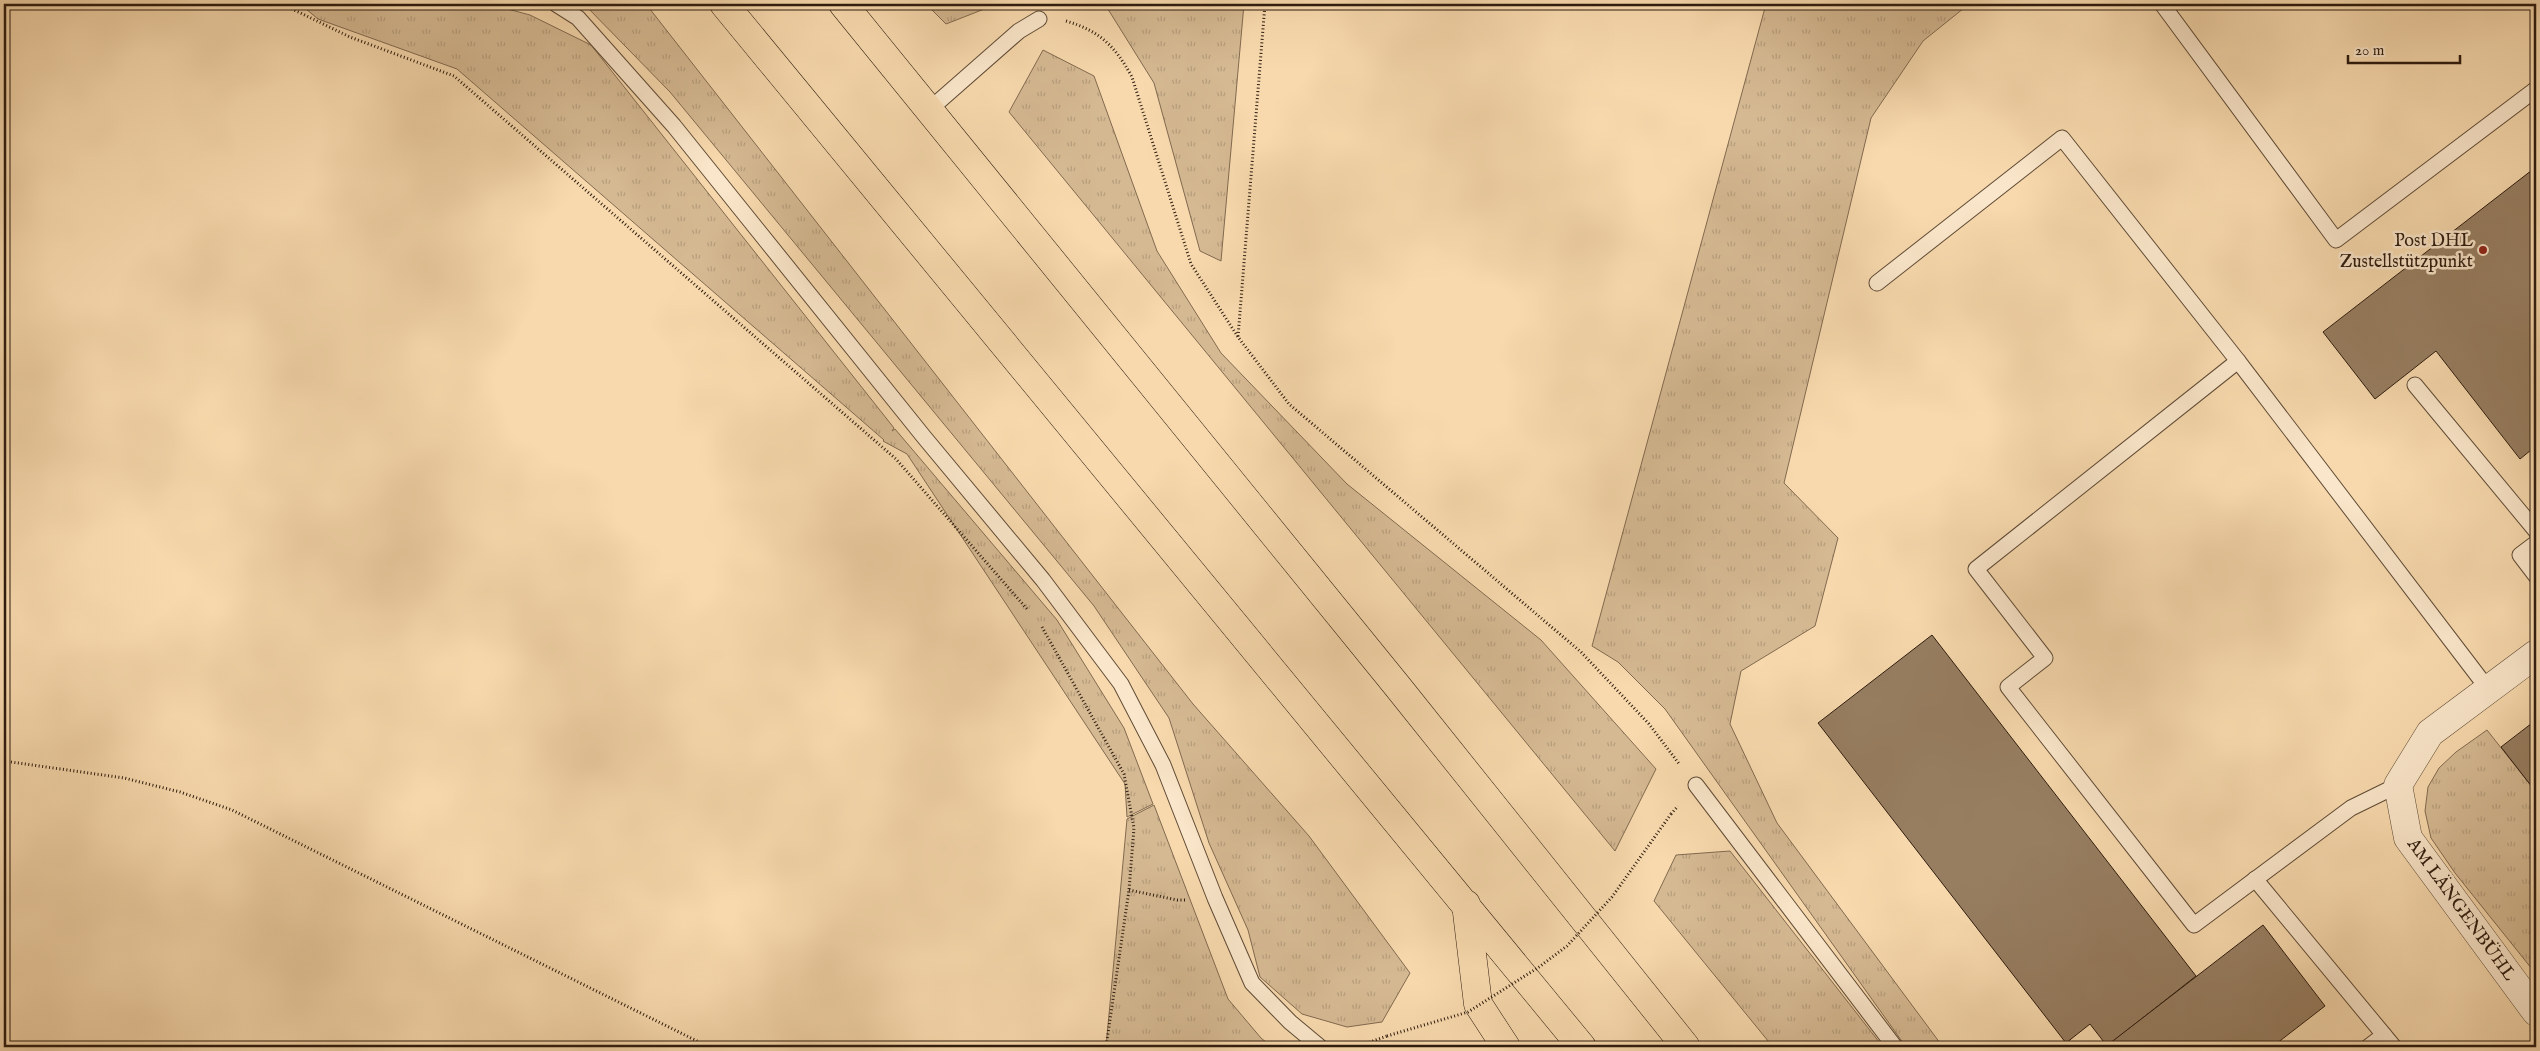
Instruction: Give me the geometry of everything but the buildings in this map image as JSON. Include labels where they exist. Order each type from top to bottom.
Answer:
[{"type":"highway","points":[[724,4],[1582,1047]]},
{"type":"highway","points":[[843,4],[1398,687],[1686,1047]]},
{"type":"highway","points":[[1466,904],[1478,1004],[1506,1047]]},
{"type":"street","points":[[2398,785],[2430,733],[2536,654]]},
{"type":"street","name":"AM LÄNGENBÜHL","points":[[2398,785],[2408,838],[2536,1012]]},
{"type":"lane","points":[[556,4],[578,18],[674,126],[924,437],[1044,580],[1121,684],[1162,765],[1215,898],[1252,983],[1290,1022],[1320,1047]]},
{"type":"lane","points":[[2162,4],[2336,240],[2536,90]]},
{"type":"lane","points":[[929,110],[1019,31],[1039,19]]},
{"type":"lane","points":[[1877,283],[2062,138],[2238,361],[2488,689]]},
{"type":"lane","points":[[2238,361],[1976,569],[2045,658],[2008,686],[2194,925],[2351,808],[2398,785]]},
{"type":"lane","points":[[2415,385],[2536,531]]},
{"type":"lane","points":[[2536,543],[2520,555],[2536,576]]},
{"type":"lane","points":[[1696,785],[1894,1047]]},
{"type":"lane","points":[[2256,879],[2394,1047]]},
{"type":"lane","points":[[2368,1047],[2384,1035]]},
{"type":"path","points":[[282,4],[350,37],[454,76],[896,458],[1031,613]]},
{"type":"path","points":[[1238,337],[1265,4]]},
{"type":"path","points":[[1039,19],[1067,21],[1099,33],[1120,55],[1132,76],[1191,264],[1238,337],[1289,404],[1581,652],[1649,724],[1696,785]]},
{"type":"path","points":[[1038,620],[1124,774],[1134,828],[1129,890],[1106,1047]]},
{"type":"path","points":[[4,761],[124,778],[180,792],[232,810],[709,1047]]},
{"type":"path","points":[[1356,1047],[1468,1012],[1539,967],[1560,951],[1612,897],[1671,814]]},
{"type":"path","points":[[1129,890],[1177,900],[1215,898]]},
{"type":"green space","points":[[300,4],[489,4],[530,15],[591,45],[894,428],[892,431],[895,429],[1057,620],[1124,728],[1153,804],[1127,817],[1125,784],[907,454],[883,441],[457,69],[318,19]]},
{"type":"green space","points":[[584,4],[646,4],[1193,704],[1309,836],[1410,973],[1382,1022],[1347,1027],[1302,1014],[1260,977],[1248,930],[1209,843],[1169,718],[1094,606],[670,92]]},
{"type":"green space","points":[[926,4],[990,4],[992,6],[946,24]]},
{"type":"green space","points":[[1078,4],[1244,4],[1221,261],[1200,251],[1154,83],[1106,6]]},
{"type":"green space","points":[[1766,4],[1969,4],[1923,41],[1871,118],[1784,483],[1838,538],[1815,626],[1741,671],[1730,724],[1777,823],[1943,1047],[1906,1047],[1665,709],[1618,662],[1592,646]]},
{"type":"green space","points":[[1043,50],[1094,76],[1157,251],[1221,353],[1347,484],[1541,640],[1656,769],[1615,851],[1009,112]]},
{"type":"green space","points":[[2487,730],[2536,792],[2536,974],[2455,873],[2431,838],[2425,811],[2428,787],[2439,768],[2456,752]]},
{"type":"green space","points":[[1154,805],[1228,999],[1261,1038],[1272,1047],[1106,1047],[1127,819]]},
{"type":"green space","points":[[1730,851],[1883,1047],[1773,1047],[1654,901],[1676,855]]},
{"type":"place","name":"Post DHL Zustellstützpunkt","points":[[2483,250]]}]
